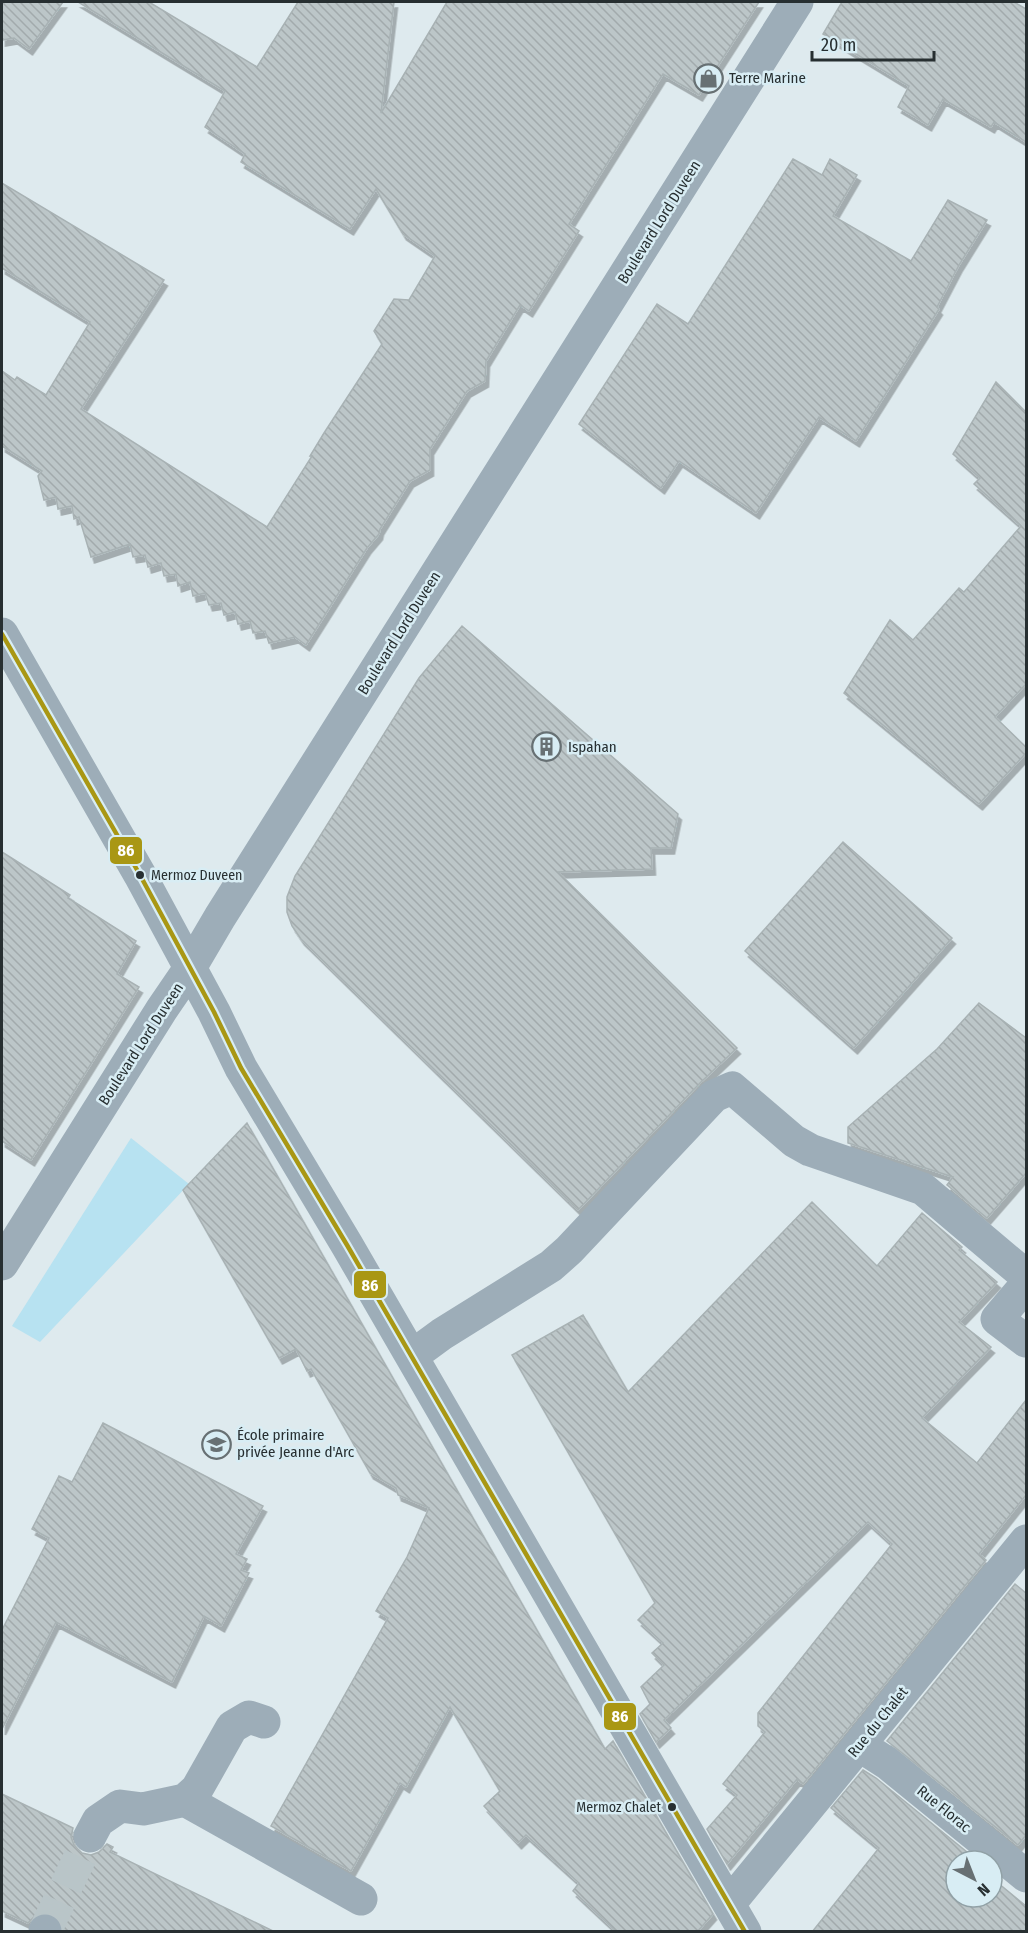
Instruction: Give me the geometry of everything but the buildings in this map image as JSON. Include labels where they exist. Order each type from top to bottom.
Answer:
[{"type":"street","name":"Boulevard Lord Duveen","points":[[2,1264],[797,2]]},
{"type":"street","points":[[2,634],[140,875],[241,1068],[412,1356],[745,1932]]},
{"type":"street","points":[[412,1356],[442,1334],[551,1266],[569,1250],[714,1096],[732,1088],[794,1141],[810,1150],[923,1189],[1026,1276]]},
{"type":"street","points":[[1026,1285],[997,1319],[1026,1341]]},
{"type":"street","name":"Rue du Chalet","points":[[729,1904],[1026,1541]]},
{"type":"street","points":[[90,1836],[98,1821],[120,1806],[144,1809],[185,1800],[197,1789],[232,1727],[249,1717],[264,1722]]},
{"type":"street","name":"Rue Florac","points":[[859,1745],[887,1764],[1026,1876]]},
{"type":"street","points":[[185,1800],[361,1899]]},
{"type":"shaded area","points":[[131,1138],[189,1184],[40,1342],[12,1326]]},
{"type":"tunnel","points":[[45,1931],[90,1836]]},
{"type":"transit line","name":"86","points":[[2,634],[140,875],[214,1012],[241,1068],[347,1245],[745,1932]]},
{"type":"place","name":"Terre Marine","points":[[708,78]]},
{"type":"place","name":"Ispahan","points":[[547,747]]},
{"type":"place","name":"Mermoz Duveen","points":[[140,875]]},
{"type":"place","name":"École primaire privée Jeanne d'Arc","points":[[216,1444]]},
{"type":"place","name":"Mermoz Chalet","points":[[672,1807]]}]
